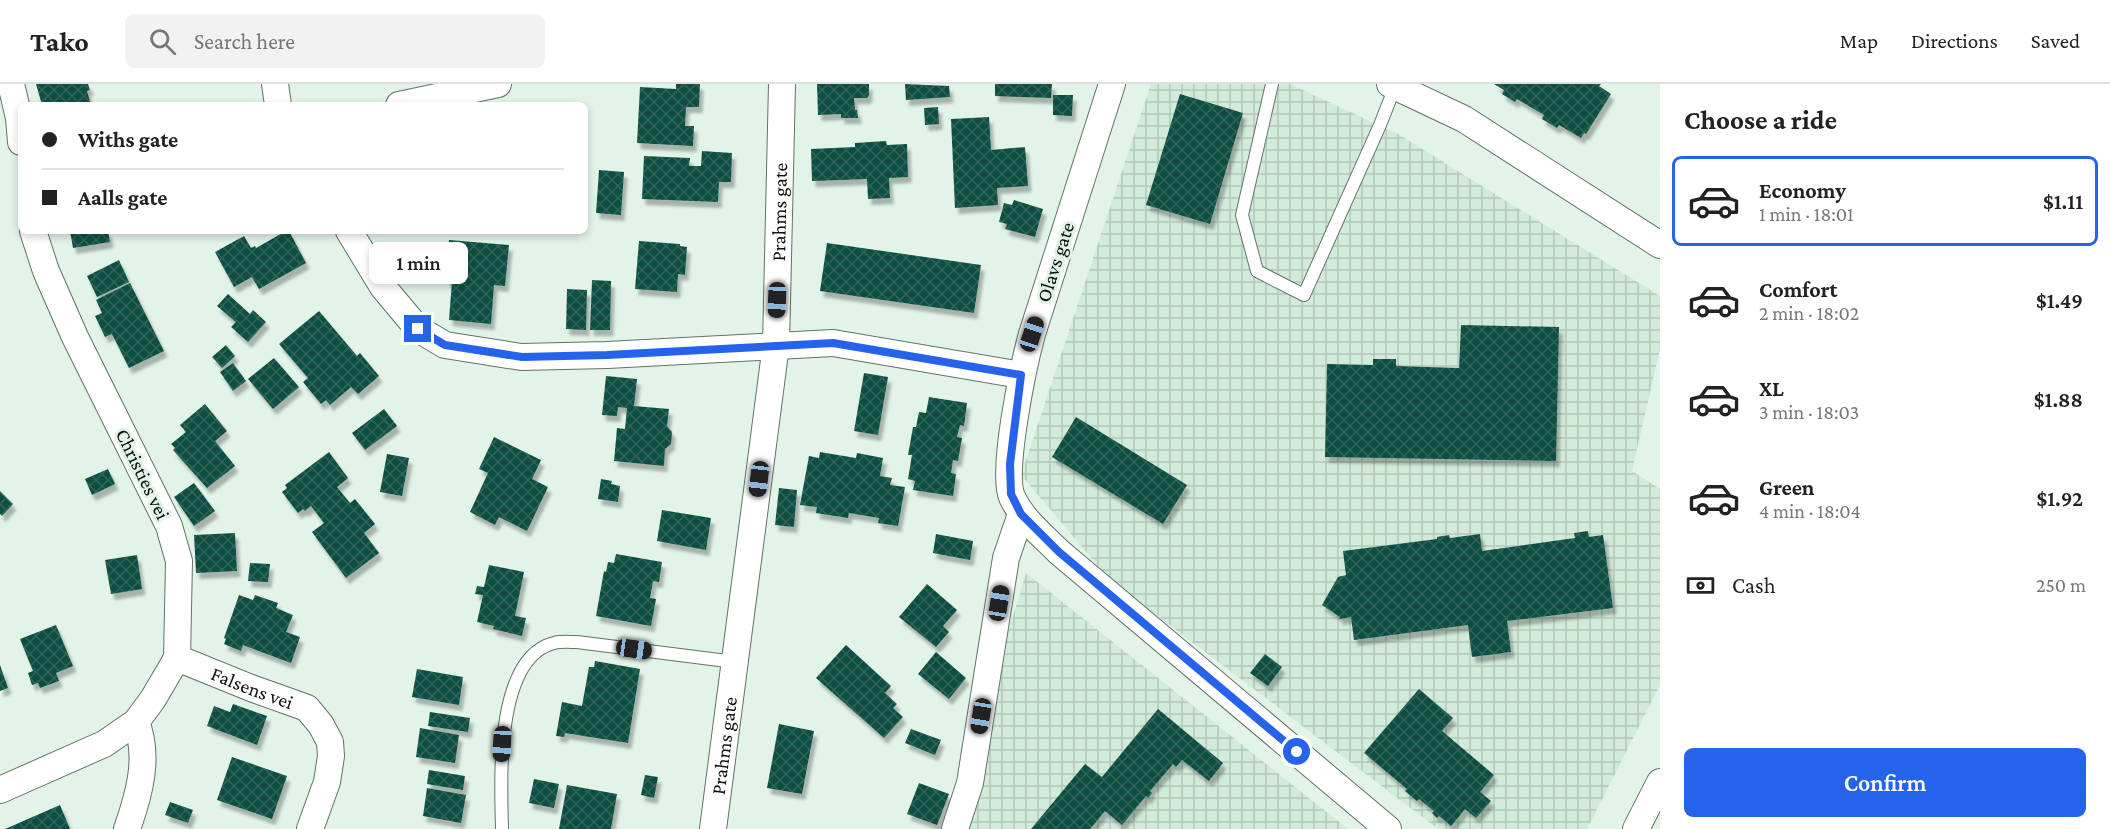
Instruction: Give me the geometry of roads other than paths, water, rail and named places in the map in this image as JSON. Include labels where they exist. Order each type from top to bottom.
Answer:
[{"type":"street","points":[[11,84],[18,114]]},
{"type":"street","points":[[275,84],[278,102]]},
{"type":"street","points":[[413,102],[498,84]]},
{"type":"street","name":"Prahms gate","points":[[713,829],[776,345],[782,84]]},
{"type":"street","name":"Olavs gate","points":[[1021,514],[1011,494],[1010,464],[1021,375],[1112,84]]},
{"type":"street","points":[[1392,85],[1464,119],[1660,245]]},
{"type":"street","name":"Christies vei","points":[[0,790],[104,744],[136,722],[153,699],[177,658],[179,561],[168,526],[75,337],[46,271],[34,234]]},
{"type":"street","points":[[351,234],[383,287],[418,329],[445,345],[522,357],[607,355],[833,343],[1021,375]]},
{"type":"street","points":[[955,829],[970,783],[1006,558],[1021,514],[1059,552],[1388,829]]},
{"type":"street","name":"Falsens vei","points":[[177,658],[307,708],[321,725],[330,742],[332,756],[327,782],[310,829]]},
{"type":"street","points":[[127,829],[140,788],[143,759],[141,734],[136,722]]},
{"type":"street","points":[[1635,829],[1660,782]]},
{"type":"lane","points":[[1272,84],[1242,215],[1257,271],[1304,295],[1380,125],[1392,85]]},
{"type":"lane","points":[[502,829],[501,774],[510,699],[522,669],[543,648],[554,643],[578,642],[735,662]]}]
